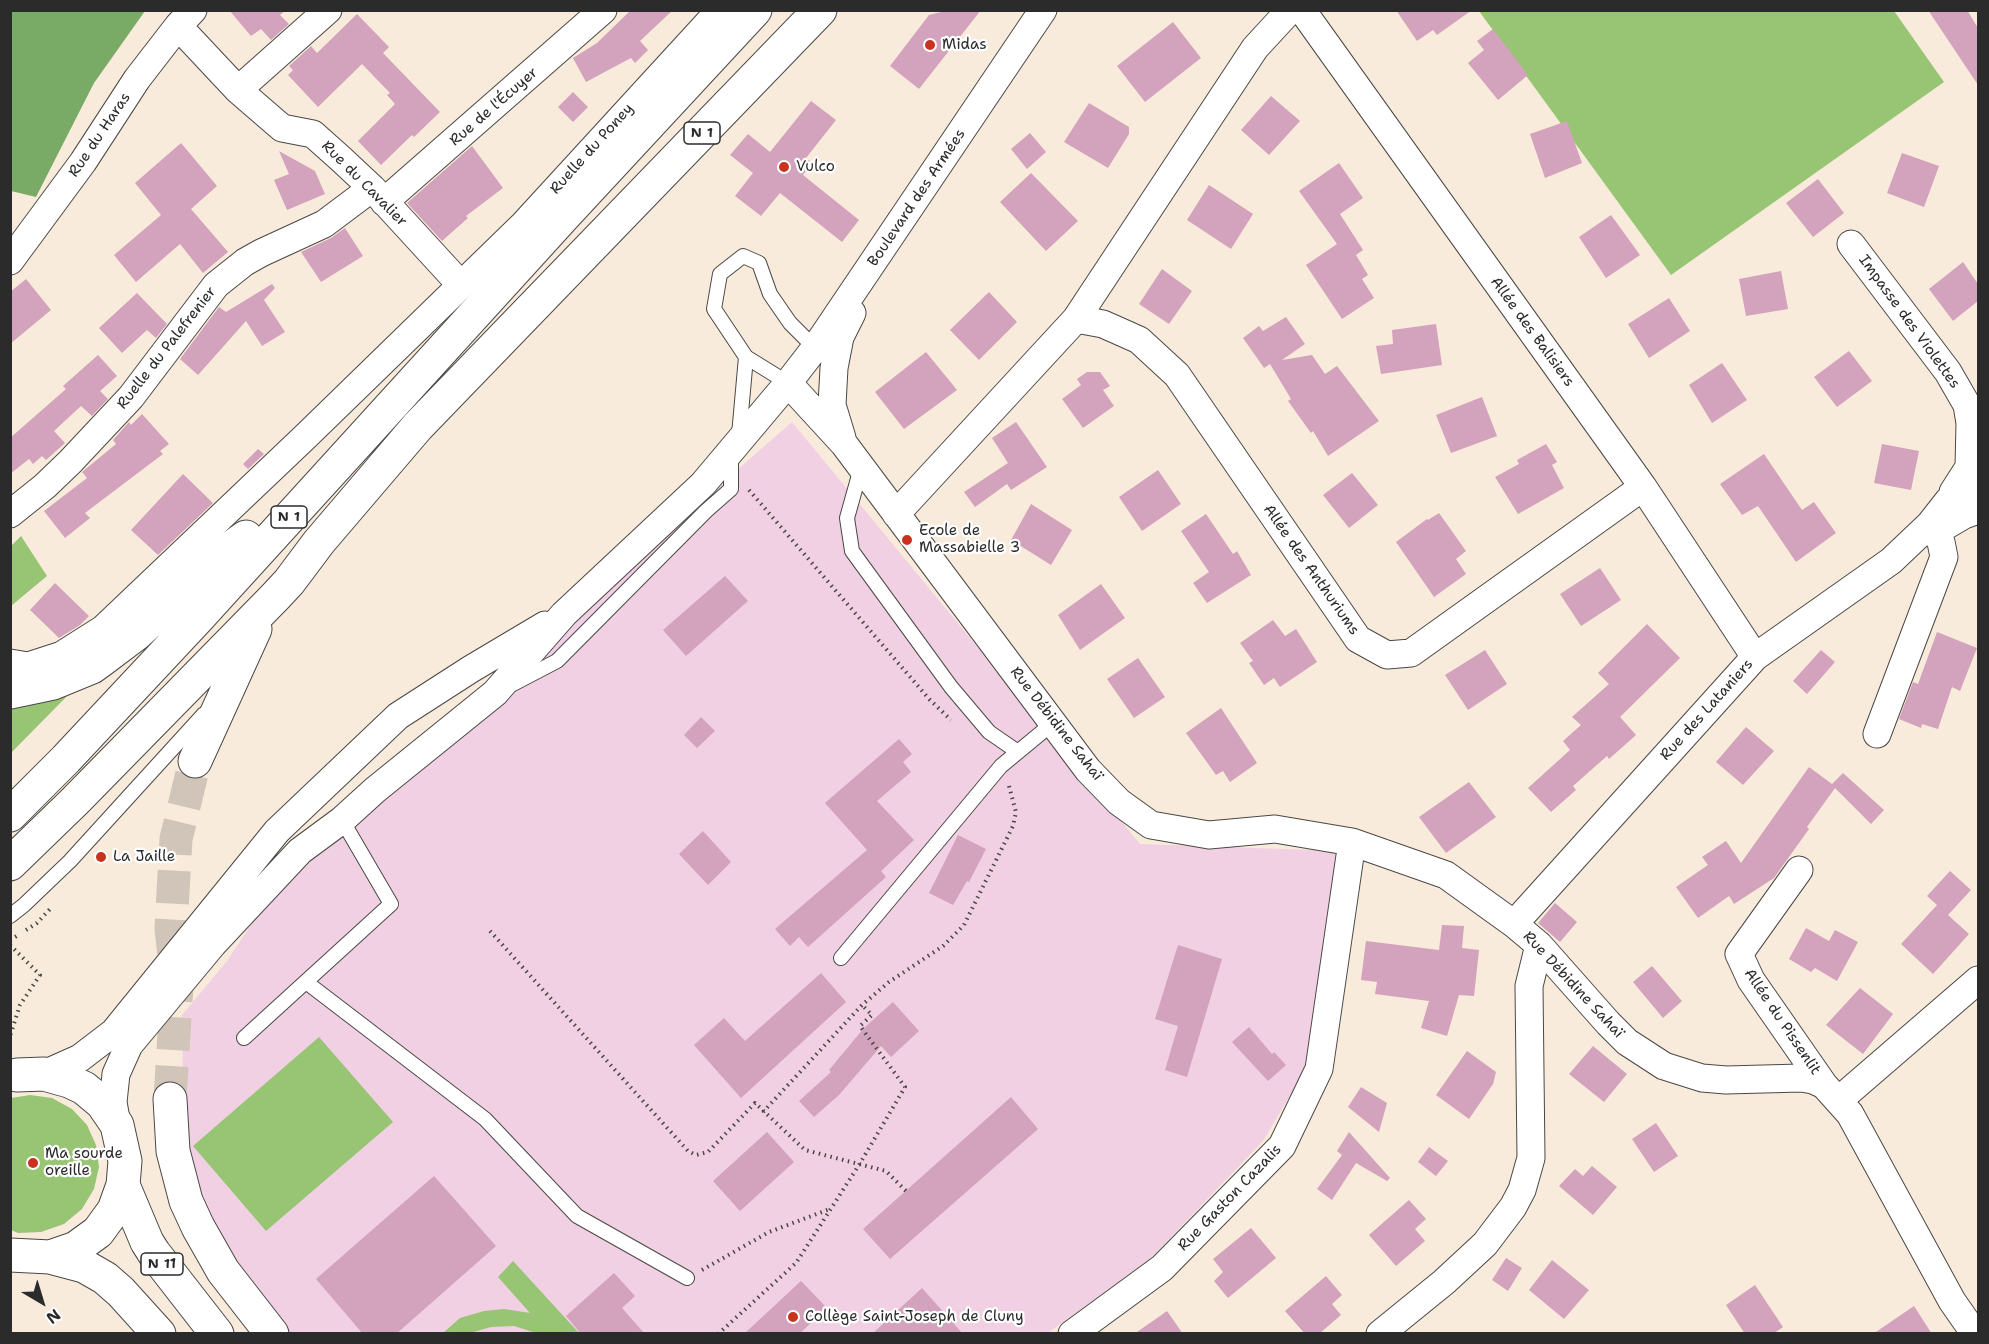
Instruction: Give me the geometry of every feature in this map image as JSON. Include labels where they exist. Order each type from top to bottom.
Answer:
[{"type":"highway","name":"N 1","points":[[10,815],[66,759],[190,626],[755,10]]},
{"type":"highway","name":"N 1","points":[[10,864],[270,617],[289,582],[342,515],[418,426],[820,10]]},
{"type":"highway","points":[[10,785],[111,683],[246,537],[544,227],[564,216]]},
{"type":"highway","points":[[10,692],[53,683],[98,663],[135,634],[229,549],[246,537]]},
{"type":"highway","points":[[195,761],[228,688],[270,617]]},
{"type":"highway","points":[[31,1074],[69,1081],[84,1088],[102,1103],[117,1125],[125,1161],[123,1185],[114,1210],[98,1232],[76,1248],[51,1257]]},
{"type":"highway","points":[[170,1099],[173,1151],[186,1201],[223,1271],[272,1334]]},
{"type":"highway","name":"N 11","points":[[123,1185],[147,1242],[217,1334]]},
{"type":"highway","points":[[10,1255],[51,1257],[84,1266],[105,1278],[122,1292],[159,1334]]},
{"type":"street","points":[[238,90],[328,10]]},
{"type":"street","name":"Rue de l'Écuyer","points":[[378,195],[603,10]]},
{"type":"street","name":"Ruelle du Poney","points":[[10,663],[28,666],[62,655],[103,629],[522,226],[720,10]]},
{"type":"street","name":"Boulevard des Armées","points":[[564,614],[703,484],[788,383],[815,348],[952,148],[1043,10]]},
{"type":"street","points":[[896,514],[1076,319],[1255,48],[1290,10]]},
{"type":"street","name":"Allée des Balisiers","points":[[1302,10],[1643,487],[1755,657]]},
{"type":"street","name":"Rue du Cavalier","points":[[185,18],[238,90],[282,128],[313,134],[378,195],[461,285]]},
{"type":"street","name":"Rue du Haras","points":[[10,261],[83,162],[137,79],[185,18]]},
{"type":"street","name":"Ruelle du Palefrenier","points":[[10,514],[70,462],[131,397],[216,285],[229,273],[261,252],[324,224],[378,195]]},
{"type":"street","name":"Impasse des Violettes","points":[[1851,244],[1948,372],[1967,405],[1970,423],[1970,467],[1948,501]]},
{"type":"street","points":[[844,444],[832,405],[834,368],[840,337],[883,247]]},
{"type":"street","name":"Allée des Anthuriums","points":[[1076,319],[1103,324],[1139,340],[1177,375],[1358,639],[1387,655],[1411,653],[1643,487]]},
{"type":"street","name":"Rue Débidine Sahaï","points":[[788,383],[844,444],[1088,770],[1119,802],[1151,825],[1209,835],[1275,829],[1352,842],[1446,875],[1539,945],[1627,1042],[1664,1066],[1702,1078],[1726,1080],[1801,1078],[1813,1080],[1831,1093]]},
{"type":"street","name":"Rue des Lataniers","points":[[1514,924],[1755,657],[1933,528],[1948,501],[1978,479]]},
{"type":"street","points":[[1877,734],[1944,557],[1941,542],[1933,528],[1978,510]]},
{"type":"street","points":[[117,1125],[113,1102],[116,1074],[129,1045],[213,944],[300,852],[495,693],[564,614]]},
{"type":"street","points":[[31,1074],[80,1058],[114,1032],[277,831],[398,716],[471,669],[564,614]]},
{"type":"street","points":[[378,735],[377,751],[381,758],[393,764],[414,759],[425,740],[425,734],[412,719],[398,716]]},
{"type":"street","name":"Rue Gaston Cazalis","points":[[1072,1334],[1162,1268],[1282,1146],[1319,1069],[1352,842]]},
{"type":"street","name":"Allée du Pissenlit","points":[[1799,870],[1739,954],[1751,980],[1831,1093]]},
{"type":"street","points":[[1380,1334],[1444,1282],[1485,1244],[1513,1207],[1522,1190],[1531,1158],[1529,986],[1539,945]]},
{"type":"street","points":[[1975,1334],[1952,1301],[1850,1114],[1831,1093],[1978,980]]},
{"type":"lane","points":[[788,383],[746,357],[714,309],[720,274],[743,256],[759,263],[770,294],[790,323],[815,348]]},
{"type":"lane","points":[[495,693],[557,661],[706,511],[731,489],[746,357]]},
{"type":"lane","points":[[861,468],[847,518],[852,550],[951,687],[989,732],[1018,752]]},
{"type":"lane","points":[[10,916],[70,861],[228,688]]},
{"type":"lane","points":[[841,958],[1001,766],[1053,723]]},
{"type":"lane","points":[[244,1038],[390,904],[342,820]]},
{"type":"lane","points":[[306,982],[485,1119],[577,1216],[687,1278]]},
{"type":"path","points":[[731,489],[750,490],[930,700],[954,722]]},
{"type":"path","points":[[763,1112],[862,1005],[889,982],[943,946],[964,925],[1013,826],[1016,812],[1001,766]]},
{"type":"path","points":[[489,931],[688,1151],[696,1155],[708,1152],[755,1103],[805,1150],[886,1171],[906,1191]]},
{"type":"path","points":[[10,945],[40,975],[20,1005],[10,1036]]},
{"type":"path","points":[[718,1334],[796,1263],[859,1165],[905,1087],[860,1026],[872,1015],[862,1005]]},
{"type":"path","points":[[687,1278],[768,1232],[831,1208]]},
{"type":"shaded area","points":[[792,422],[1140,844],[1341,851],[1307,1067],[1263,1141],[1151,1258],[1048,1333],[289,1333],[234,1264],[198,1202],[184,1143],[182,1015],[227,961],[300,851]]},
{"type":"green space","points":[[10,11],[145,11],[94,83],[36,197],[11,191]]},
{"type":"green space","points":[[1479,11],[1894,11],[1944,82],[1671,275]]},
{"type":"green space","points":[[21,536],[47,576],[11,606],[11,546]]},
{"type":"green space","points":[[75,688],[11,753],[11,707]]},
{"type":"green space","points":[[319,1037],[393,1122],[266,1231],[193,1146]]},
{"type":"green space","points":[[30,1095],[52,1098],[72,1109],[87,1125],[96,1145],[99,1167],[94,1189],[82,1209],[64,1224],[41,1232],[18,1233],[11,1230],[11,1098]]},
{"type":"green space","points":[[513,1261],[579,1333],[536,1333],[514,1326],[491,1327],[470,1333],[443,1333],[460,1318],[484,1311],[504,1309],[530,1313],[498,1277]]},
{"type":"building","points":[[229,10],[286,10],[280,15],[289,24],[271,40],[261,29],[251,36]]},
{"type":"building","points":[[631,10],[673,10],[640,41],[648,50],[635,63],[631,58],[586,82],[573,58],[597,43]]},
{"type":"building","name":"Midas","points":[[949,10],[981,10],[919,89],[890,66],[929,15]]},
{"type":"building","points":[[1396,10],[1472,10],[1437,35],[1433,30],[1417,41]]},
{"type":"building","points":[[1928,10],[1967,10],[1978,28],[1978,85]]},
{"type":"building","points":[[357,14],[389,47],[383,53],[440,112],[381,165],[358,141],[395,104],[387,95],[390,93],[362,64],[318,107],[288,75],[293,70],[289,66],[311,46],[317,53]]},
{"type":"building","points":[[1173,22],[1201,58],[1145,102],[1117,66]]},
{"type":"building","points":[[1493,29],[1528,75],[1498,100],[1468,63],[1484,50],[1477,41]]},
{"type":"building","points":[[573,92],[588,107],[573,122],[558,107]]},
{"type":"building","points":[[1271,96],[1300,121],[1269,155],[1241,130]]},
{"type":"building","points":[[811,101],[836,120],[806,158],[812,163],[803,175],[859,220],[842,242],[780,193],[761,216],[735,196],[753,173],[730,155],[748,134],[770,152]]},
{"type":"building","points":[[1089,103],[1129,127],[1129,134],[1108,168],[1064,142]]},
{"type":"building","points":[[1567,121],[1582,163],[1545,178],[1530,134]]},
{"type":"building","points":[[1030,133],[1046,152],[1027,169],[1011,149]]},
{"type":"building","points":[[181,143],[217,186],[191,209],[228,252],[203,273],[180,244],[136,282],[114,255],[161,215],[135,183]]},
{"type":"building","points":[[472,146],[503,188],[466,216],[468,218],[442,241],[407,203]]},
{"type":"building","points":[[279,151],[315,171],[325,194],[287,210],[274,180],[289,174]]},
{"type":"building","points":[[1902,153],[1939,166],[1924,207],[1887,193]]},
{"type":"building","points":[[1339,163],[1363,198],[1340,214],[1363,250],[1356,255],[1368,275],[1362,279],[1374,298],[1342,319],[1306,265],[1337,244],[1299,191]]},
{"type":"building","points":[[1031,173],[1078,221],[1046,251],[1000,202]]},
{"type":"building","points":[[1818,179],[1844,213],[1813,237],[1786,203]]},
{"type":"building","points":[[1209,185],[1253,214],[1231,249],[1187,220]]},
{"type":"building","points":[[1611,215],[1640,255],[1606,278],[1579,237]]},
{"type":"building","points":[[345,228],[363,256],[321,282],[301,252],[331,238]]},
{"type":"building","points":[[1963,262],[1978,284],[1978,301],[1953,321],[1929,289]]},
{"type":"building","points":[[1162,269],[1192,291],[1169,324],[1139,304]]},
{"type":"building","points":[[1781,271],[1788,309],[1746,316],[1739,279]]},
{"type":"building","points":[[26,279],[51,310],[10,344],[10,292]]},
{"type":"building","points":[[272,284],[275,288],[264,300],[285,332],[262,346],[246,321],[198,375],[180,359],[219,307],[226,312]]},
{"type":"building","points":[[989,292],[1017,322],[979,360],[950,330]]},
{"type":"building","points":[[137,293],[167,324],[156,338],[147,330],[122,353],[99,328]]},
{"type":"building","points":[[1669,298],[1690,331],[1649,358],[1628,324]]},
{"type":"building","points":[[1286,317],[1305,344],[1282,360],[1312,355],[1325,374],[1337,366],[1379,421],[1328,456],[1313,431],[1311,433],[1288,401],[1291,399],[1270,364],[1264,368],[1243,338],[1259,326],[1263,331]]},
{"type":"building","points":[[1436,324],[1442,365],[1381,374],[1376,346],[1393,344],[1392,330]]},
{"type":"building","points":[[1849,351],[1872,381],[1837,407],[1814,377]]},
{"type":"building","points":[[926,352],[957,390],[904,429],[875,392]]},
{"type":"building","points":[[98,355],[117,376],[100,391],[108,399],[92,416],[81,406],[54,431],[65,443],[46,460],[42,456],[33,464],[29,459],[10,474],[10,438],[66,389],[63,386]]},
{"type":"building","points":[[1722,363],[1747,400],[1712,423],[1689,385]]},
{"type":"building","points":[[1087,372],[1100,372],[1110,386],[1103,390],[1114,406],[1083,428],[1062,399],[1081,385],[1077,379]]},
{"type":"building","points":[[1482,397],[1497,436],[1451,453],[1436,415]]},
{"type":"building","points":[[142,414],[169,444],[160,451],[163,454],[85,513],[90,518],[65,538],[44,511],[87,478],[82,472],[116,444],[113,440],[129,422],[131,425]]},
{"type":"building","points":[[1016,422],[1047,467],[1011,490],[1007,484],[975,507],[964,492],[1008,463],[992,438]]},
{"type":"building","points":[[1546,444],[1557,462],[1552,465],[1564,488],[1518,514],[1495,477],[1519,464],[1517,460]]},
{"type":"building","points":[[1882,444],[1919,451],[1911,490],[1874,483]]},
{"type":"building","points":[[258,449],[264,454],[248,469],[243,464]]},
{"type":"building","points":[[1764,454],[1802,510],[1814,502],[1836,533],[1796,562],[1758,506],[1742,515],[1720,484]]},
{"type":"building","points":[[1158,470],[1181,504],[1142,531],[1119,497]]},
{"type":"building","points":[[1352,473],[1378,505],[1349,528],[1323,495]]},
{"type":"building","points":[[183,474],[213,503],[158,555],[131,530]]},
{"type":"building","points":[[1031,504],[1072,530],[1051,565],[1011,540]]},
{"type":"building","points":[[1439,513],[1466,551],[1456,559],[1466,574],[1434,597],[1396,542]]},
{"type":"building","points":[[1206,514],[1233,554],[1237,551],[1251,575],[1207,603],[1193,583],[1209,572],[1181,531]]},
{"type":"building","points":[[1600,568],[1621,600],[1581,626],[1560,594]]},
{"type":"building","points":[[725,576],[748,601],[686,656],[663,630]]},
{"type":"building","points":[[55,583],[89,616],[80,625],[59,638],[30,610]]},
{"type":"building","points":[[1101,584],[1125,618],[1080,650],[1058,615]]},
{"type":"building","points":[[1273,620],[1285,636],[1296,629],[1317,662],[1280,687],[1274,678],[1264,685],[1249,663],[1253,661],[1240,643]]},
{"type":"building","points":[[1647,624],[1680,658],[1620,717],[1636,735],[1609,759],[1607,756],[1573,786],[1576,790],[1551,812],[1528,788],[1570,750],[1563,741],[1581,725],[1572,717],[1609,684],[1598,673]]},
{"type":"building","points":[[1937,632],[1977,648],[1960,691],[1952,687],[1938,729],[1922,724],[1921,728],[1899,719],[1913,682],[1918,684]]},
{"type":"building","points":[[1485,650],[1507,684],[1468,710],[1445,675]]},
{"type":"building","points":[[1821,650],[1835,662],[1807,694],[1793,681]]},
{"type":"building","points":[[1138,658],[1165,697],[1134,718],[1107,679]]},
{"type":"building","points":[[1221,708],[1257,763],[1230,782],[1223,771],[1216,775],[1186,733]]},
{"type":"building","points":[[701,717],[715,731],[697,748],[684,735]]},
{"type":"building","points":[[1746,727],[1774,751],[1743,785],[1716,762]]},
{"type":"building","points":[[899,739],[912,754],[903,762],[911,772],[877,801],[914,840],[881,871],[886,877],[808,947],[799,937],[790,946],[775,929],[867,850],[825,803]]},
{"type":"building","points":[[1809,767],[1832,784],[1843,773],[1884,810],[1871,824],[1835,788],[1774,878],[1734,904],[1729,896],[1698,918],[1676,887],[1708,865],[1702,857],[1726,841],[1741,863]]},
{"type":"building","points":[[1469,782],[1496,817],[1446,853],[1419,817]]},
{"type":"building","points":[[703,831],[731,862],[708,885],[679,854]]},
{"type":"building","points":[[958,835],[986,849],[969,882],[967,881],[953,905],[929,893]]},
{"type":"building","points":[[1950,871],[1971,890],[1948,915],[1969,934],[1933,974],[1901,944],[1937,905],[1927,896]]},
{"type":"building","points":[[1555,903],[1577,922],[1560,942],[1538,923]]},
{"type":"building","points":[[1442,925],[1464,926],[1462,948],[1479,950],[1474,996],[1459,995],[1447,1036],[1421,1028],[1429,1001],[1375,994],[1377,982],[1361,980],[1366,941],[1439,950]]},
{"type":"building","points":[[1806,928],[1829,941],[1835,930],[1858,942],[1837,981],[1815,968],[1811,972],[1789,959]]},
{"type":"building","points":[[1178,945],[1222,959],[1187,1077],[1165,1070],[1178,1026],[1155,1019]]},
{"type":"building","points":[[1652,966],[1682,1001],[1663,1018],[1633,982]]},
{"type":"building","points":[[821,973],[846,1002],[741,1098],[694,1045],[724,1018],[745,1041]]},
{"type":"building","points":[[1860,988],[1893,1014],[1863,1054],[1826,1025]]},
{"type":"building","points":[[893,1002],[919,1031],[891,1057],[881,1046],[839,1095],[814,1117],[799,1101],[831,1072],[829,1070],[864,1028]]},
{"type":"building","points":[[1249,1027],[1272,1054],[1274,1052],[1286,1065],[1268,1081],[1232,1042]]},
{"type":"building","points":[[1593,1046],[1627,1074],[1604,1102],[1569,1074]]},
{"type":"building","points":[[1467,1051],[1496,1072],[1493,1084],[1469,1119],[1436,1095]]},
{"type":"building","points":[[1361,1087],[1387,1103],[1379,1132],[1348,1107]]},
{"type":"building","points":[[1011,1097],[1038,1129],[890,1259],[863,1229]]},
{"type":"building","points":[[1656,1123],[1678,1156],[1654,1172],[1632,1139]]},
{"type":"building","points":[[767,1132],[794,1162],[740,1211],[713,1181]]},
{"type":"building","points":[[1349,1132],[1390,1178],[1387,1181],[1356,1163],[1332,1200],[1317,1189],[1342,1155],[1337,1151]]},
{"type":"building","points":[[1429,1147],[1448,1161],[1436,1176],[1418,1162]]},
{"type":"building","points":[[1592,1166],[1617,1187],[1593,1215],[1559,1186],[1575,1169],[1583,1176]]},
{"type":"building","points":[[434,1176],[496,1246],[396,1334],[363,1334],[316,1279]]},
{"type":"building","points":[[1409,1200],[1426,1219],[1415,1229],[1425,1241],[1396,1266],[1369,1235]]},
{"type":"building","points":[[1251,1228],[1276,1258],[1228,1298],[1214,1281],[1223,1272],[1213,1259]]},
{"type":"building","points":[[1506,1258],[1522,1268],[1508,1291],[1492,1280]]},
{"type":"building","points":[[1552,1260],[1589,1290],[1564,1319],[1529,1290]]},
{"type":"building","points":[[614,1273],[635,1296],[622,1308],[645,1334],[581,1334],[566,1316]]},
{"type":"building","points":[[1326,1276],[1342,1295],[1332,1304],[1341,1315],[1319,1334],[1305,1334],[1285,1311]]},
{"type":"building","points":[[801,1281],[827,1308],[799,1334],[744,1334]]},
{"type":"building","points":[[1755,1285],[1783,1327],[1773,1334],[1745,1334],[1726,1305]]},
{"type":"building","points":[[922,1288],[963,1334],[872,1334]]},
{"type":"building","points":[[1914,1306],[1932,1334],[1873,1334]]},
{"type":"building","points":[[1167,1311],[1183,1334],[1134,1334],[1160,1316]]},
{"type":"tunnel","points":[[170,1099],[177,985],[171,928],[176,839],[195,761]]},
{"type":"place","name":"Midas","points":[[930,45]]},
{"type":"place","name":"Vulco","points":[[784,167]]},
{"type":"place","name":"Ecole de Massabielle 3","points":[[907,540]]},
{"type":"place","name":"La Jaille","points":[[101,857]]},
{"type":"place","name":"Ma sourde oreille","points":[[33,1163]]},
{"type":"place","name":"Collège Saint-Joseph de Cluny","points":[[793,1317]]}]
